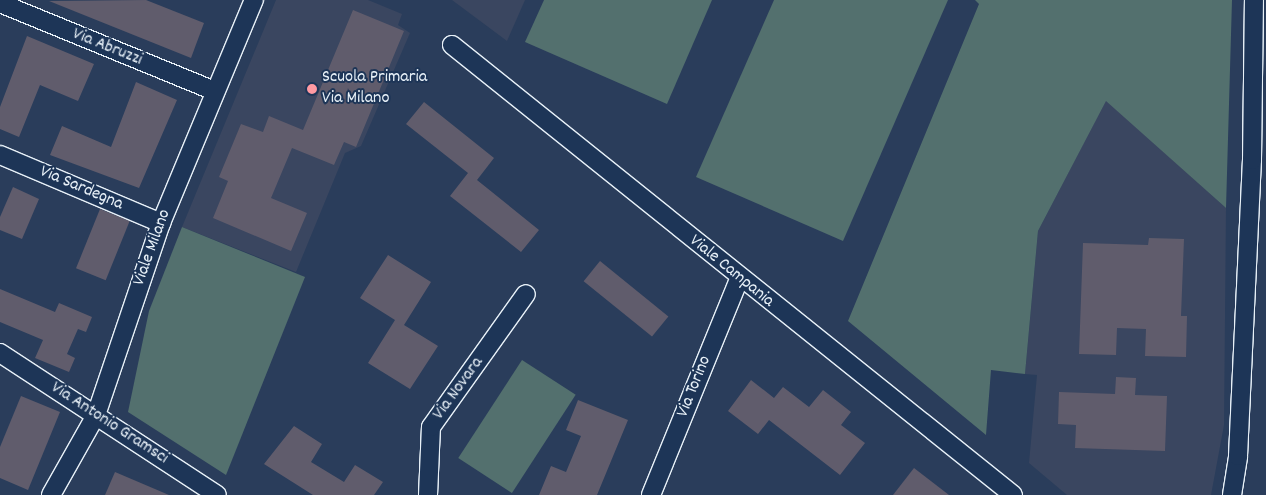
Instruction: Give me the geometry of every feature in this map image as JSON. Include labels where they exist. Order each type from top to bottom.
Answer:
[{"type":"street","name":"Viale Milano","points":[[51,495],[96,415],[161,222],[254,0]]},
{"type":"street","points":[[1232,495],[1238,456],[1252,160],[1254,0]]},
{"type":"street","name":"Via Abruzzi","points":[[0,3],[215,91]]},
{"type":"street","name":"Viale Campania","points":[[452,45],[739,279],[1013,495]]},
{"type":"street","name":"Via Sardegna","points":[[0,155],[161,222]]},
{"type":"street","name":"Via Torino","points":[[651,495],[739,279]]},
{"type":"street","name":"Via Novara","points":[[428,495],[431,427],[526,294]]},
{"type":"street","name":"Via Antonio Gramsci","points":[[0,353],[217,495]]},
{"type":"shaded area","name":"Scuola Primaria Via Milano","points":[[276,0],[368,0],[402,14],[398,25],[410,33],[361,146],[345,153],[296,272],[182,227]]},
{"type":"shaded area","points":[[452,0],[525,0],[507,41]]},
{"type":"shaded area","points":[[1106,100],[1226,208],[1224,425],[1211,495],[1067,495],[1029,463],[1037,375],[1025,374],[1038,231]]},
{"type":"green space","points":[[544,0],[712,0],[667,104],[525,42]]},
{"type":"green space","points":[[774,0],[948,0],[843,241],[696,177]]},
{"type":"green space","points":[[975,0],[1232,0],[1226,208],[1106,101],[1038,231],[1025,374],[991,370],[986,435],[848,321],[979,4]]},
{"type":"green space","points":[[182,227],[305,277],[226,475],[128,412],[149,311]]},
{"type":"green space","points":[[522,360],[576,395],[512,493],[458,458]]},
{"type":"building","points":[[146,0],[204,23],[191,58],[49,1]]},
{"type":"building","points":[[353,10],[404,31],[356,147],[344,142],[334,165],[292,148],[271,198],[307,213],[291,251],[213,218],[228,181],[219,177],[241,124],[263,132],[269,116],[303,130]]},
{"type":"building","points":[[27,36],[94,64],[78,101],[40,85],[19,137],[0,129],[0,107]]},
{"type":"building","points":[[136,82],[177,100],[139,188],[50,155],[62,126],[111,147]]},
{"type":"building","points":[[424,102],[494,158],[477,180],[539,230],[521,252],[450,196],[468,173],[406,124]]},
{"type":"building","points":[[13,187],[39,199],[22,239],[0,230],[0,217]]},
{"type":"building","points":[[100,209],[130,221],[106,280],[76,268]]},
{"type":"building","points":[[1149,238],[1184,239],[1181,316],[1187,316],[1186,357],[1145,356],[1146,329],[1117,328],[1116,355],[1079,354],[1083,243],[1148,245]]},
{"type":"building","points":[[388,255],[431,282],[404,325],[438,346],[410,389],[368,363],[395,320],[360,298]]},
{"type":"building","points":[[600,261],[668,316],[652,337],[584,281]]},
{"type":"building","points":[[0,289],[55,312],[59,303],[92,317],[86,332],[78,329],[67,354],[75,358],[69,372],[35,358],[43,340],[0,322]]},
{"type":"building","points":[[1116,377],[1136,378],[1135,395],[1167,396],[1165,451],[1075,448],[1076,425],[1058,424],[1059,392],[1115,394]]},
{"type":"building","points":[[751,380],[774,398],[783,387],[809,407],[823,390],[851,412],[841,425],[865,443],[840,475],[769,420],[758,434],[728,411]]},
{"type":"building","points":[[21,396],[60,412],[28,490],[0,478],[0,447]]},
{"type":"building","points":[[578,400],[628,420],[597,495],[539,495],[551,466],[566,472],[581,436],[566,430]]},
{"type":"building","points":[[294,426],[322,444],[311,462],[344,482],[355,465],[383,482],[374,495],[313,495],[264,464]]},
{"type":"building","points":[[914,468],[949,495],[893,495]]},
{"type":"building","points":[[115,472],[169,495],[105,495]]},
{"type":"place","name":"Scuola Primaria Via Milano","points":[[312,89]]}]
